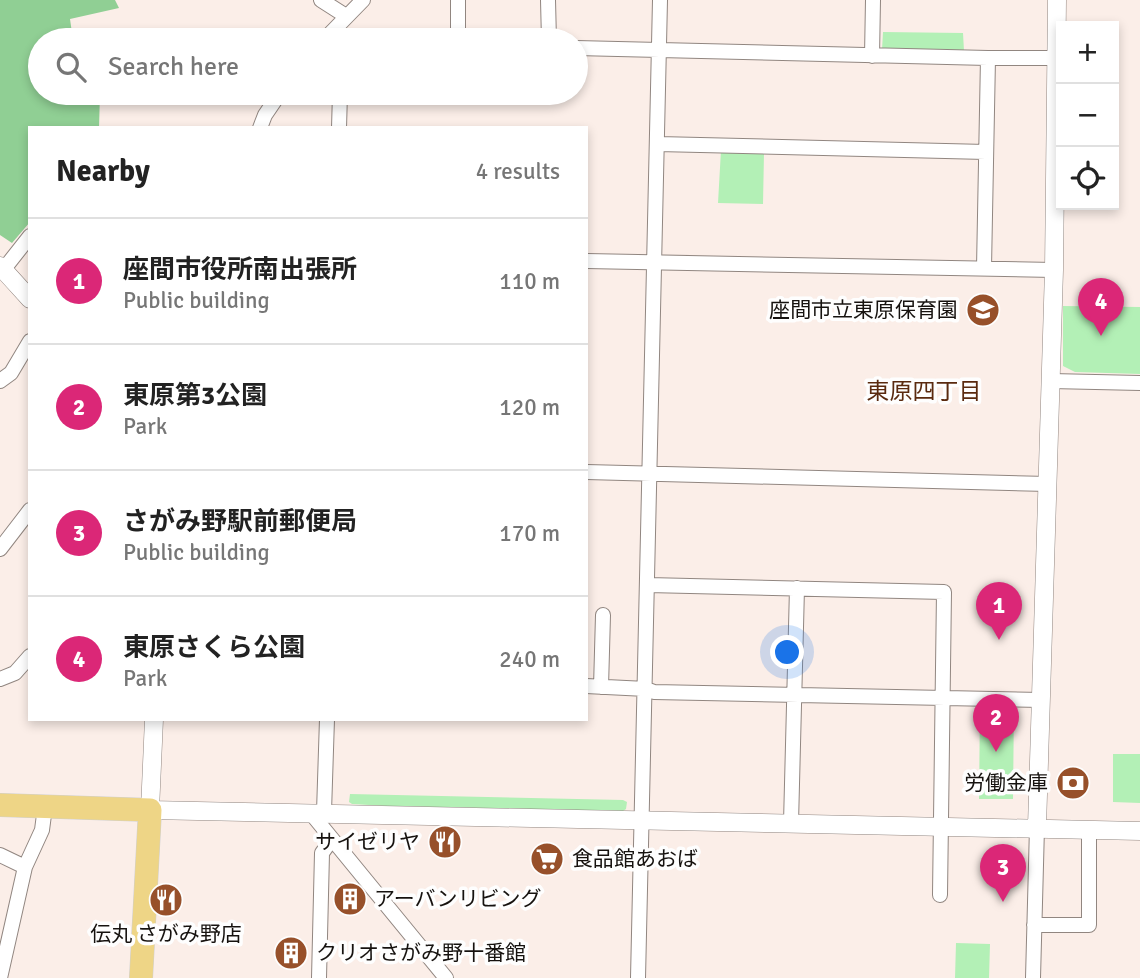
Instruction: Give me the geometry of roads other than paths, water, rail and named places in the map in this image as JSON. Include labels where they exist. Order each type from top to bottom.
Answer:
[{"type":"main road","points":[[0,805],[150,810],[141,978]]},
{"type":"street","points":[[321,0],[346,16]]},
{"type":"street","points":[[338,28],[363,0]]},
{"type":"street","points":[[458,0],[458,28]]},
{"type":"street","points":[[548,0],[549,28]]},
{"type":"street","points":[[638,978],[649,584],[660,0]]},
{"type":"street","points":[[872,56],[873,0]]},
{"type":"street","points":[[1057,0],[1057,21]]},
{"type":"street","points":[[588,48],[1056,58],[1054,270],[1033,978]]},
{"type":"street","points":[[984,268],[988,58]]},
{"type":"street","points":[[261,126],[273,105]]},
{"type":"street","points":[[339,126],[340,105]]},
{"type":"street","points":[[658,144],[986,152]]},
{"type":"street","points":[[28,238],[2,267],[28,297]]},
{"type":"street","points":[[588,261],[1054,270]]},
{"type":"street","points":[[0,381],[11,373],[28,344]]},
{"type":"street","points":[[1051,381],[1140,383]]},
{"type":"street","points":[[588,472],[1048,484]]},
{"type":"street","points":[[0,549],[28,513]]},
{"type":"street","points":[[649,584],[944,592],[940,895]]},
{"type":"street","points":[[791,823],[797,588]]},
{"type":"street","points":[[603,615],[594,687],[646,689],[654,692],[1041,700]]},
{"type":"street","points":[[0,680],[15,673],[28,658]]},
{"type":"street","points":[[155,721],[150,810],[1140,831]]},
{"type":"street","points":[[327,721],[317,812],[332,839],[446,978]]},
{"type":"street","points":[[0,978],[25,867],[42,830],[46,807]]},
{"type":"street","points":[[1034,925],[1089,925],[1089,829]]},
{"type":"street","points":[[319,978],[323,853],[332,839]]},
{"type":"street","points":[[0,855],[25,867]]},
{"type":"place","name":"座間市立東原保育園","points":[[983,310]]},
{"type":"place","name":"東原さくら公園","points":[[1101,336]]},
{"type":"place","name":"座間市役所南出張所","points":[[999,640]]},
{"type":"place","name":"東原第3公園","points":[[996,752]]},
{"type":"place","name":"労働金庫","points":[[1073,783]]},
{"type":"place","name":"サイゼリヤ","points":[[445,842]]},
{"type":"place","name":"食品館あおば","points":[[547,859]]},
{"type":"place","name":"アーバンリビング","points":[[350,899]]},
{"type":"place","name":"伝丸 さがみ野店","points":[[166,900]]},
{"type":"place","name":"さがみ野駅前郵便局","points":[[1003,902]]},
{"type":"place","name":"クリオさがみ野十番館","points":[[291,953]]},
{"type":"district","name":"東原四丁目","points":[[924,391]]}]
